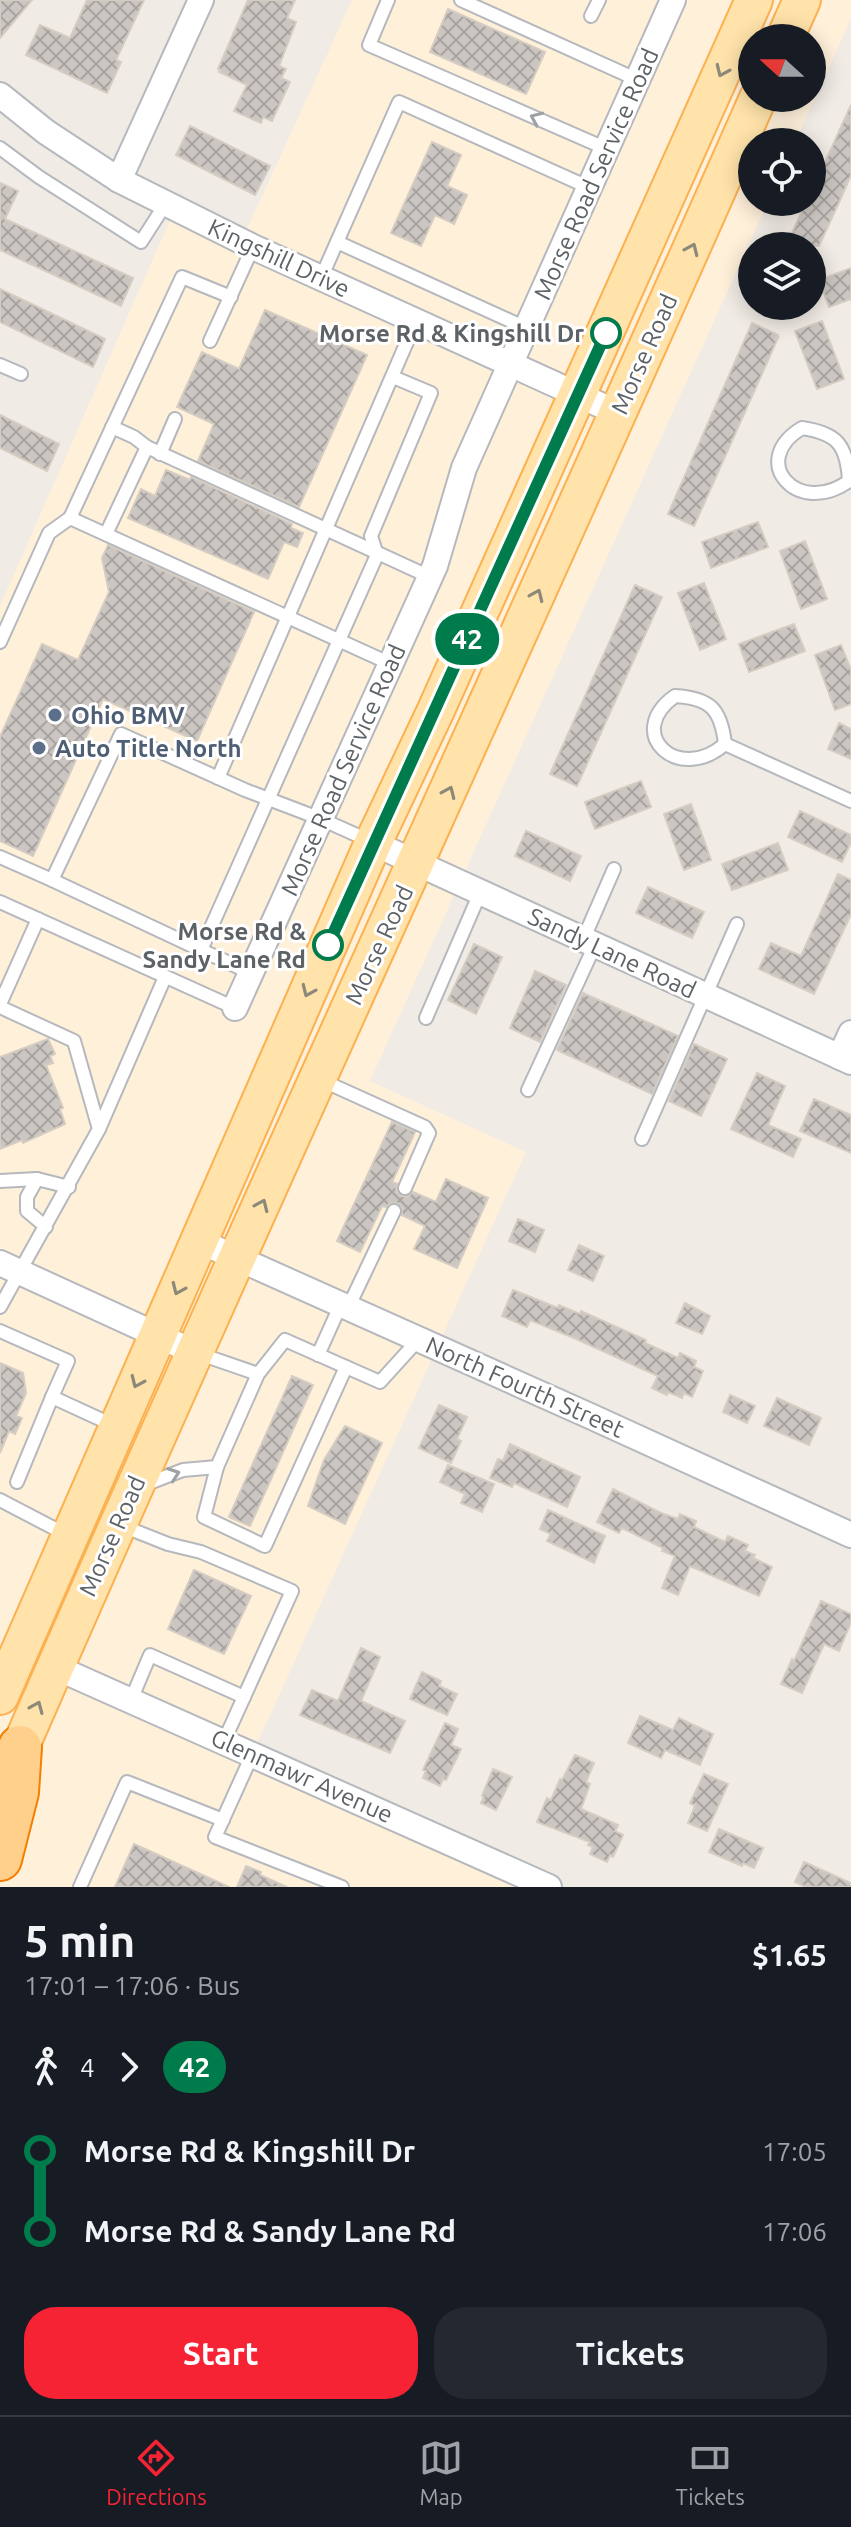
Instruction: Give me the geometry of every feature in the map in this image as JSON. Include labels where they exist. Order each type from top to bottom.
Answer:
[{"type":"highway","points":[[0,1859],[17,1792],[20,1747]]},
{"type":"main road","name":"Morse Road","points":[[0,1696],[373,843],[436,710],[754,0]]},
{"type":"main road","points":[[791,24],[802,0]]},
{"type":"main road","name":"Morse Road","points":[[0,1793],[194,1352],[417,863],[752,112]]},
{"type":"main road","points":[[55,1667],[45,1659],[44,1648],[85,1501]]},
{"type":"street","points":[[119,180],[201,0]]},
{"type":"street","name":"Morse Road Service Road","points":[[235,1008],[430,577],[464,468],[673,0]]},
{"type":"street","name":"Kingshill Drive","points":[[0,95],[46,132],[119,180],[253,247],[618,413]]},
{"type":"street","name":"Sandy Lane Road","points":[[373,843],[846,1059]]},
{"type":"street","points":[[846,1059],[851,1033]]},
{"type":"street","name":"North Fourth Street","points":[[199,1241],[851,1535]]},
{"type":"street","points":[[9,1268],[194,1352]]},
{"type":"street","name":"Glenmawr Avenue","points":[[55,1667],[253,1753],[523,1882],[549,1887]]},
{"type":"lane","points":[[388,0],[369,45],[607,149]]},
{"type":"lane","points":[[461,0],[638,80]]},
{"type":"lane","points":[[591,16],[599,0]]},
{"type":"lane","points":[[321,278],[399,102],[590,188]]},
{"type":"lane","points":[[0,148],[39,177],[141,242],[166,203]]},
{"type":"lane","points":[[337,242],[526,328]]},
{"type":"lane","points":[[210,341],[253,247]]},
{"type":"lane","points":[[0,642],[49,533],[70,518],[182,277],[231,297]]},
{"type":"lane","points":[[218,778],[416,321]]},
{"type":"lane","points":[[0,365],[21,374]]},
{"type":"lane","points":[[201,950],[377,555],[371,536],[431,393],[393,377]]},
{"type":"lane","points":[[160,454],[175,419]]},
{"type":"lane","points":[[112,427],[160,454],[430,577]]},
{"type":"lane","points":[[802,428],[837,439],[848,460],[850,481],[835,491],[817,494],[799,491],[783,478],[778,464],[781,447],[790,435],[802,428]]},
{"type":"lane","points":[[106,534],[147,447]]},
{"type":"lane","points":[[70,518],[391,664]]},
{"type":"lane","points":[[675,696],[692,697],[710,704],[723,724],[725,744],[712,756],[695,760],[676,758],[660,746],[653,733],[655,716],[664,703],[675,696]]},
{"type":"lane","points":[[52,880],[121,734],[373,843]]},
{"type":"lane","points":[[725,744],[851,801]]},
{"type":"lane","points":[[0,857],[251,973]]},
{"type":"lane","points":[[528,1090],[589,943],[614,869]]},
{"type":"lane","points":[[426,1018],[480,893]]},
{"type":"lane","points":[[0,902],[235,1008]]},
{"type":"lane","points":[[38,919],[0,1006],[74,1041],[99,1129]]},
{"type":"lane","points":[[642,1139],[737,924]]},
{"type":"lane","points":[[0,1307],[9,1268],[46,1227],[69,1187],[99,1129],[165,977]]},
{"type":"lane","points":[[318,1079],[425,1127],[429,1133],[405,1188]]},
{"type":"lane","points":[[0,1181],[37,1179],[69,1187]]},
{"type":"lane","points":[[37,1179],[27,1197],[27,1211],[46,1227]]},
{"type":"lane","points":[[318,1355],[394,1211]]},
{"type":"lane","points":[[0,1331],[68,1361],[17,1482]]},
{"type":"lane","points":[[346,1367],[265,1546],[204,1517],[217,1467],[258,1374],[285,1340],[380,1382],[419,1339]]},
{"type":"lane","points":[[194,1352],[258,1374]]},
{"type":"lane","points":[[52,1397],[117,1427]]},
{"type":"lane","points":[[133,1489],[183,1470],[217,1467]]},
{"type":"lane","points":[[0,1500],[70,1537]]},
{"type":"lane","points":[[118,1524],[168,1544],[201,1552],[292,1591],[224,1741]]},
{"type":"lane","points":[[131,1700],[150,1655],[244,1697]]},
{"type":"lane","points":[[253,1753],[215,1837],[342,1887]]},
{"type":"lane","points":[[80,1887],[127,1782],[223,1820]]},
{"type":"shaded area","points":[[352,0],[851,0],[851,19],[826,74],[826,24],[738,24],[738,112],[809,112],[801,128],[738,128],[738,216],[762,216],[754,232],[738,232],[738,268],[370,1081],[526,1152],[253,1753],[520,1887],[0,1887],[0,606],[174,211],[240,244]]},
{"type":"building","points":[[0,0],[32,0],[0,38]]},
{"type":"building","points":[[87,0],[144,0],[116,60],[121,62],[107,93],[26,55],[40,25],[70,38]]},
{"type":"building","points":[[248,0],[295,0],[287,18],[296,22],[279,66],[286,69],[281,78],[290,82],[272,121],[263,117],[261,123],[234,111],[247,85],[218,69]]},
{"type":"building","points":[[448,9],[545,52],[526,94],[430,52]]},
{"type":"building","points":[[851,105],[851,175],[825,232],[792,232],[800,216],[826,216],[826,160]]},
{"type":"building","points":[[190,126],[270,166],[255,195],[176,155]]},
{"type":"building","points":[[432,142],[461,155],[447,186],[467,195],[454,224],[435,215],[421,246],[391,233]]},
{"type":"building","points":[[0,183],[18,191],[5,219],[133,278],[121,306],[0,250]]},
{"type":"building","points":[[851,268],[851,299],[829,307],[826,277]]},
{"type":"building","points":[[0,289],[105,339],[93,367],[0,322]]},
{"type":"building","points":[[265,310],[367,355],[299,507],[198,461],[214,424],[177,407],[202,352],[239,369]]},
{"type":"building","points":[[822,321],[844,379],[817,389],[795,331]]},
{"type":"building","points":[[752,323],[778,335],[778,338],[694,526],[668,514]]},
{"type":"building","points":[[0,415],[59,444],[47,471],[0,448]]},
{"type":"building","points":[[166,470],[190,480],[191,477],[292,524],[291,528],[303,533],[297,547],[284,542],[268,579],[128,518],[141,489],[155,496]]},
{"type":"building","points":[[758,522],[768,547],[711,568],[702,542]]},
{"type":"building","points":[[805,541],[827,599],[801,609],[780,551]]},
{"type":"building","points":[[108,545],[254,612],[197,741],[103,699],[33,856],[0,841],[0,737],[42,644],[78,660],[109,592],[102,558]]},
{"type":"building","points":[[704,583],[726,639],[700,650],[678,593]]},
{"type":"building","points":[[635,585],[662,597],[577,786],[550,774]]},
{"type":"building","points":[[794,624],[805,651],[749,672],[739,644]]},
{"type":"building","points":[[841,645],[851,670],[851,704],[835,710],[815,655]]},
{"type":"building","points":[[839,723],[851,729],[851,759],[828,749]]},
{"type":"building","points":[[641,781],[651,807],[595,829],[585,802]]},
{"type":"building","points":[[691,804],[711,860],[684,870],[664,814]]},
{"type":"building","points":[[800,811],[851,835],[842,862],[788,837]]},
{"type":"building","points":[[526,831],[581,856],[570,881],[515,856]]},
{"type":"building","points":[[778,843],[788,870],[732,890],[722,864]]},
{"type":"building","points":[[838,874],[851,880],[851,914],[814,994],[759,969],[771,943],[801,956]]},
{"type":"building","points":[[648,887],[704,912],[692,938],[636,913]]},
{"type":"building","points":[[474,944],[502,957],[476,1014],[448,1000]]},
{"type":"building","points":[[535,971],[566,985],[540,1042],[510,1028]]},
{"type":"building","points":[[583,993],[678,1036],[652,1094],[557,1050]]},
{"type":"building","points":[[48,1039],[55,1054],[50,1056],[53,1063],[46,1065],[63,1108],[60,1109],[65,1124],[23,1143],[22,1140],[0,1149],[0,1057]]},
{"type":"building","points":[[694,1044],[727,1059],[701,1116],[669,1101]]},
{"type":"building","points":[[757,1073],[785,1086],[768,1125],[801,1139],[793,1157],[731,1129]]},
{"type":"building","points":[[814,1099],[851,1115],[851,1153],[800,1131]]},
{"type":"building","points":[[392,1122],[415,1132],[392,1182],[397,1184],[396,1190],[401,1196],[407,1197],[413,1192],[436,1202],[446,1179],[488,1198],[457,1268],[414,1249],[425,1226],[402,1215],[402,1207],[397,1203],[382,1206],[360,1252],[337,1241]]},
{"type":"building","points":[[518,1219],[544,1230],[535,1252],[509,1241]]},
{"type":"building","points":[[579,1245],[604,1256],[593,1281],[568,1270]]},
{"type":"building","points":[[513,1290],[558,1308],[559,1305],[580,1314],[581,1311],[678,1358],[680,1353],[696,1361],[694,1367],[703,1371],[692,1397],[684,1393],[682,1398],[668,1392],[667,1395],[652,1388],[658,1376],[574,1338],[530,1320],[527,1327],[502,1316]]},
{"type":"building","points":[[685,1303],[710,1316],[702,1334],[676,1323]]},
{"type":"building","points":[[0,1363],[23,1373],[26,1393],[16,1416],[22,1418],[15,1434],[9,1431],[0,1453]]},
{"type":"building","points":[[292,1376],[313,1385],[250,1526],[229,1517]]},
{"type":"building","points":[[730,1395],[755,1406],[747,1423],[723,1412]]},
{"type":"building","points":[[777,1398],[821,1418],[809,1445],[764,1426]]},
{"type":"building","points":[[439,1405],[467,1417],[451,1463],[419,1448]]},
{"type":"building","points":[[345,1426],[382,1443],[345,1524],[308,1506],[324,1460]]},
{"type":"building","points":[[510,1444],[580,1477],[567,1507],[514,1483],[512,1487],[490,1478],[498,1459],[503,1461]]},
{"type":"building","points":[[448,1465],[494,1484],[482,1512],[461,1503],[465,1494],[440,1482]]},
{"type":"building","points":[[613,1489],[661,1513],[678,1519],[680,1514],[696,1521],[694,1527],[725,1542],[728,1536],[748,1545],[745,1551],[772,1567],[759,1596],[690,1566],[678,1595],[662,1588],[675,1556],[622,1528],[619,1533],[597,1522]]},
{"type":"building","points":[[548,1510],[605,1536],[594,1563],[547,1541],[551,1534],[540,1529]]},
{"type":"building","points":[[194,1570],[251,1596],[224,1654],[168,1629]]},
{"type":"building","points":[[821,1601],[851,1614],[851,1622],[839,1651],[824,1644],[802,1693],[781,1684]]},
{"type":"building","points":[[361,1648],[380,1657],[361,1701],[405,1721],[390,1753],[300,1715],[312,1690],[338,1701]]},
{"type":"building","points":[[422,1672],[441,1681],[439,1686],[457,1694],[447,1715],[410,1699]]},
{"type":"building","points":[[640,1716],[673,1730],[679,1718],[713,1734],[700,1765],[665,1750],[661,1758],[628,1743]]},
{"type":"building","points":[[445,1723],[458,1729],[451,1745],[461,1749],[440,1786],[423,1778],[426,1771],[423,1770]]},
{"type":"building","points":[[575,1755],[594,1763],[586,1782],[590,1784],[581,1809],[618,1825],[615,1831],[623,1835],[613,1857],[610,1855],[607,1862],[590,1854],[593,1847],[588,1845],[590,1842],[537,1822],[547,1798],[551,1800]]},
{"type":"building","points":[[493,1769],[512,1777],[496,1810],[481,1803]]},
{"type":"building","points":[[704,1774],[728,1784],[707,1831],[688,1823],[695,1806],[690,1803]]},
{"type":"building","points":[[719,1829],[763,1848],[754,1868],[709,1852]]},
{"type":"building","points":[[134,1844],[229,1887],[115,1887]]},
{"type":"building","points":[[804,1862],[851,1883],[851,1887],[806,1887],[795,1882]]},
{"type":"building","points":[[246,1866],[261,1872],[260,1875],[287,1887],[237,1887]]},
{"type":"bus line","name":"42","points":[[328,945],[606,333]]},
{"type":"place","name":"Morse Rd & Kingshill Dr","points":[[606,333]]},
{"type":"place","name":"Ohio BMV","points":[[55,715]]},
{"type":"place","name":"Auto Title North","points":[[39,748]]},
{"type":"place","name":"Morse Rd & Sandy Lane Rd","points":[[328,945]]}]
